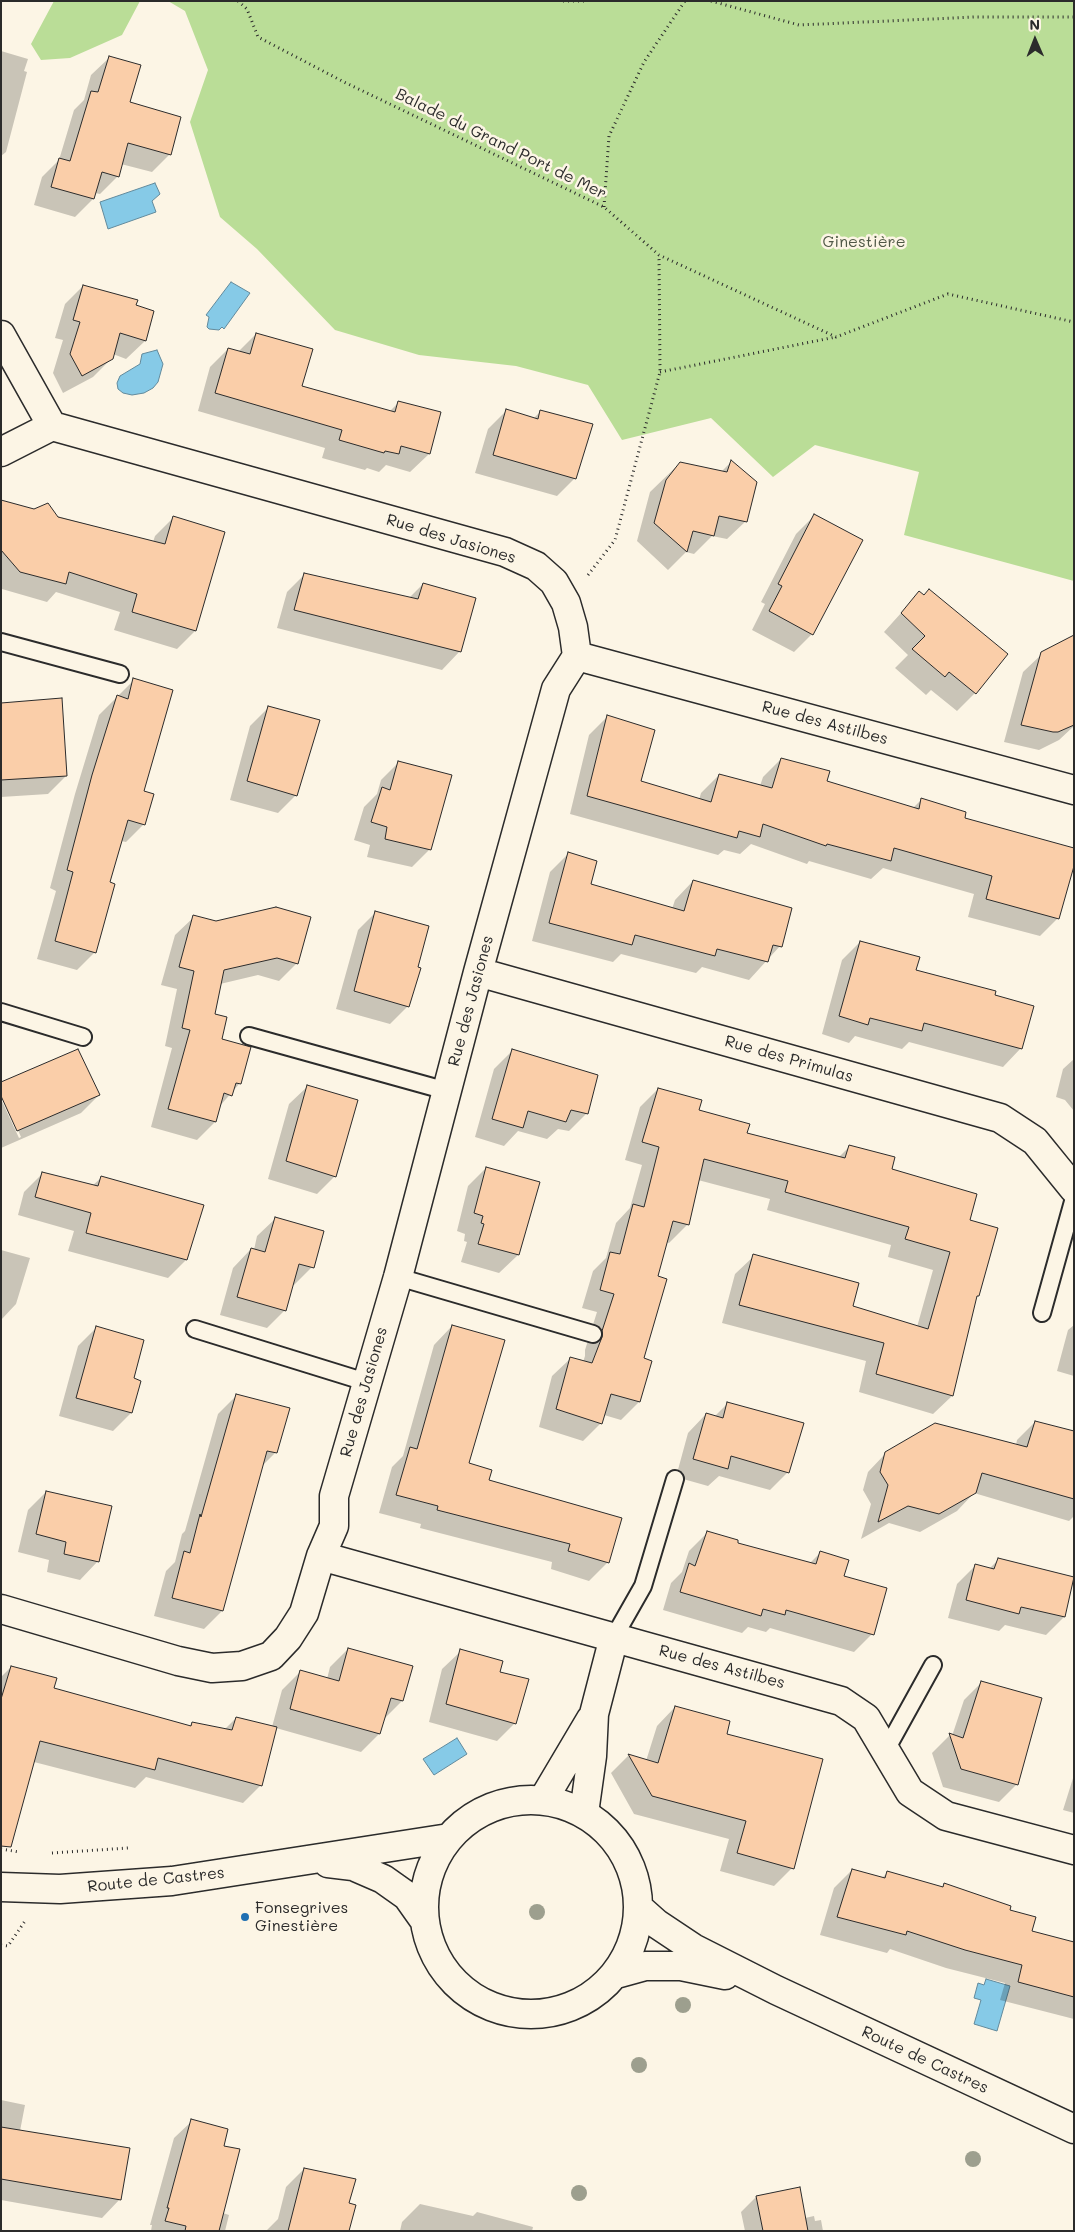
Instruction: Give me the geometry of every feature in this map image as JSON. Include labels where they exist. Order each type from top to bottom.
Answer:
[{"type":"street","points":[[1,335],[52,426],[1,452]]},
{"type":"street","name":"Rue des Jasiones","points":[[1,1609],[178,1661],[212,1668],[242,1666],[271,1656],[288,1638],[304,1612],[321,1556],[334,1526],[334,1496],[398,1277],[478,972],[556,689],[577,656],[573,627],[566,603],[554,582],[536,566],[505,552],[52,426]]},
{"type":"street","name":"Rue des Astilbes","points":[[577,656],[1074,790]]},
{"type":"street","name":"Rue des Primulas","points":[[478,972],[1000,1118],[1036,1141],[1074,1189]]},
{"type":"street","name":"Rue des Astilbes","points":[[321,1556],[841,1701],[866,1718],[910,1792],[946,1816],[1074,1850]]},
{"type":"street","points":[[584,1813],[592,1756],[594,1714],[614,1637]]},
{"type":"street","points":[[543,1800],[594,1714]]},
{"type":"street","points":[[543,1800],[564,1805],[584,1813],[607,1830],[625,1853],[636,1880],[639,1908],[634,1943],[616,1974],[590,1998],[556,2012],[520,2014],[485,2005],[455,1984],[434,1954],[424,1920],[425,1890],[433,1862],[449,1838],[475,1815],[508,1802],[543,1800]]},
{"type":"street","name":"Route de Castres","points":[[1,1887],[60,1889],[172,1881],[449,1838]]},
{"type":"street","name":"Route de Castres","points":[[309,1861],[353,1866],[383,1879],[407,1896],[424,1920]]},
{"type":"street","name":"Route de Castres","points":[[639,1908],[657,1924],[694,1948],[776,1990],[1074,2129]]},
{"type":"street","name":"Route de Castres","points":[[616,1974],[645,1966],[680,1966],[719,1972],[776,1990]]},
{"type":"lane","points":[[1,642],[120,674]]},
{"type":"lane","points":[[1,1012],[83,1036]]},
{"type":"lane","points":[[249,1036],[447,1090]]},
{"type":"lane","points":[[1042,1313],[1074,1198]]},
{"type":"lane","points":[[398,1277],[593,1334]]},
{"type":"lane","points":[[195,1329],[366,1382]]},
{"type":"lane","points":[[614,1637],[643,1586],[675,1479]]},
{"type":"lane","points":[[886,1750],[933,1665]]},
{"type":"path","name":"Balade du Grand Port de Mer","points":[[238,1],[247,9],[258,37],[344,82],[604,207],[659,255],[836,337]]},
{"type":"path","points":[[564,1],[586,1]]},
{"type":"path","points":[[604,207],[609,136],[644,62],[685,1]]},
{"type":"path","points":[[711,1],[799,25],[975,17],[1074,17]]},
{"type":"path","points":[[566,603],[615,540],[660,372],[659,255]]},
{"type":"path","points":[[660,372],[836,337],[948,294],[1074,322]]},
{"type":"path","name":"Route de Castres","points":[[46,1853],[128,1848],[129,1853]]},
{"type":"path","points":[[1,1850],[28,1853]]},
{"type":"green space","points":[[54,1],[140,1],[122,35],[70,58],[41,60],[31,44]]},
{"type":"green space","name":"Ginestière","points":[[168,1],[1074,1],[1074,581],[904,535],[919,472],[815,445],[773,477],[711,418],[622,440],[588,385],[516,366],[419,355],[335,330],[257,249],[220,217],[190,122],[208,70],[185,11]]},
{"type":"water","points":[[155,183],[160,194],[152,201],[156,212],[108,229],[100,202]]},
{"type":"water","points":[[231,282],[250,293],[224,329],[222,327],[219,330],[209,329],[207,327],[209,317],[206,315]]},
{"type":"water","points":[[157,350],[163,364],[158,382],[153,388],[144,393],[132,395],[123,393],[118,389],[117,383],[120,376],[140,364],[142,354]]},
{"type":"water","points":[[457,1738],[467,1754],[434,1775],[423,1759]]},
{"type":"water","points":[[986,1979],[1010,1986],[997,2031],[974,2024],[981,2000],[974,1998],[978,1983],[984,1985]]},
{"type":"building","points":[[109,56],[141,65],[130,102],[181,117],[171,155],[128,143],[119,177],[102,172],[94,199],[51,187],[59,158],[70,161],[91,91],[98,92]]},
{"type":"building","points":[[83,285],[138,300],[136,305],[154,311],[146,341],[120,333],[113,359],[82,376],[70,354],[80,322],[73,320]]},
{"type":"building","points":[[256,333],[313,349],[302,386],[395,412],[398,401],[441,412],[430,454],[401,446],[399,454],[385,451],[384,453],[339,440],[342,430],[215,393],[228,348],[250,354]]},
{"type":"building","points":[[506,409],[538,419],[540,410],[593,424],[576,479],[493,455]]},
{"type":"building","points":[[731,460],[757,482],[747,522],[719,516],[714,536],[693,531],[687,552],[654,523],[666,480],[680,462],[727,472]]},
{"type":"building","points":[[1,500],[34,509],[48,503],[58,517],[165,544],[173,516],[225,532],[196,631],[132,612],[137,594],[69,572],[66,584],[20,572],[1,550]]},
{"type":"building","points":[[814,514],[863,540],[813,635],[769,611],[782,586],[778,584]]},
{"type":"building","points":[[304,573],[418,599],[423,583],[476,598],[461,652],[294,610]]},
{"type":"building","points":[[929,589],[1008,654],[976,694],[949,672],[945,677],[912,649],[925,636],[901,613],[919,591],[924,595]]},
{"type":"building","points":[[1074,635],[1074,725],[1058,732],[1053,732],[1021,725],[1041,652]]},
{"type":"building","points":[[133,678],[173,690],[144,791],[154,794],[145,825],[128,820],[110,882],[115,884],[96,953],[55,941],[73,872],[67,870],[92,775],[117,695],[128,699]]},
{"type":"building","points":[[62,698],[67,776],[1,780],[1,703]]},
{"type":"building","points":[[268,706],[320,720],[297,796],[247,781]]},
{"type":"building","points":[[607,715],[655,730],[641,781],[711,802],[719,774],[772,788],[781,758],[830,771],[827,781],[919,809],[921,798],[966,812],[965,818],[1074,848],[1074,866],[1059,919],[986,899],[992,876],[894,848],[891,861],[827,844],[826,846],[763,824],[760,837],[739,831],[737,838],[587,796]]},
{"type":"building","points":[[398,761],[452,775],[431,850],[385,839],[387,827],[371,822],[382,787],[390,790]]},
{"type":"building","points":[[568,852],[597,861],[591,884],[684,911],[693,880],[792,908],[782,947],[773,945],[768,962],[717,949],[715,956],[635,935],[632,945],[549,923]]},
{"type":"building","points":[[276,907],[311,917],[298,964],[277,958],[224,970],[215,1014],[227,1017],[222,1039],[251,1047],[241,1084],[236,1083],[232,1096],[224,1093],[216,1122],[168,1109],[190,1030],[182,1028],[194,971],[179,967],[193,915],[216,921]]},
{"type":"building","points":[[375,911],[429,926],[418,967],[421,968],[409,1007],[354,991]]},
{"type":"building","points":[[860,941],[920,957],[916,970],[996,991],[995,995],[1034,1006],[1022,1049],[924,1023],[922,1031],[870,1018],[868,1025],[839,1016]]},
{"type":"building","points":[[78,1049],[100,1095],[17,1131],[1,1096],[1,1082]]},
{"type":"building","points":[[512,1049],[598,1075],[588,1114],[571,1110],[566,1122],[528,1111],[523,1128],[492,1119]]},
{"type":"building","points":[[307,1085],[358,1100],[336,1177],[286,1161]]},
{"type":"building","points":[[658,1088],[702,1100],[699,1110],[750,1124],[747,1133],[845,1158],[849,1145],[895,1157],[892,1169],[977,1194],[970,1220],[998,1228],[979,1296],[977,1296],[953,1396],[876,1374],[884,1343],[739,1305],[753,1254],[859,1283],[853,1306],[928,1329],[950,1252],[905,1239],[909,1227],[785,1192],[788,1181],[704,1159],[689,1225],[673,1221],[658,1276],[667,1279],[644,1358],[652,1361],[640,1402],[611,1394],[602,1424],[556,1409],[570,1357],[592,1363],[602,1337],[602,1331],[614,1294],[600,1290],[610,1252],[620,1254],[633,1204],[644,1207],[659,1147],[642,1142]]},
{"type":"building","points":[[486,1167],[540,1182],[519,1255],[478,1244],[484,1224],[481,1223],[483,1216],[474,1213]]},
{"type":"building","points":[[42,1172],[98,1186],[101,1176],[204,1205],[187,1260],[86,1233],[91,1213],[35,1197]]},
{"type":"building","points":[[275,1217],[324,1231],[314,1268],[299,1264],[286,1311],[237,1297],[251,1248],[265,1252]]},
{"type":"building","points":[[452,1325],[505,1340],[469,1463],[492,1470],[489,1480],[622,1518],[609,1563],[568,1551],[570,1544],[437,1510],[438,1506],[396,1495],[410,1447],[417,1449]]},
{"type":"building","points":[[96,1326],[144,1340],[134,1378],[141,1381],[132,1413],[76,1398]]},
{"type":"building","points":[[236,1394],[290,1408],[277,1453],[267,1451],[223,1611],[172,1598],[184,1551],[190,1553]]},
{"type":"building","points":[[727,1402],[804,1423],[789,1473],[731,1456],[728,1469],[693,1459],[706,1413],[723,1418]]},
{"type":"building","points":[[1035,1421],[1074,1431],[1074,1499],[982,1473],[976,1493],[939,1514],[908,1506],[878,1522],[888,1485],[880,1472],[885,1452],[935,1423],[1027,1447]]},
{"type":"building","points":[[46,1491],[112,1506],[99,1562],[64,1554],[66,1542],[36,1534]]},
{"type":"building","points":[[707,1531],[738,1540],[738,1543],[816,1564],[820,1551],[849,1560],[844,1576],[887,1588],[874,1635],[786,1610],[785,1615],[763,1609],[761,1616],[680,1592],[689,1563],[695,1566]]},
{"type":"building","points":[[998,1558],[1074,1577],[1065,1617],[1021,1607],[1019,1614],[966,1600],[975,1564],[994,1569]]},
{"type":"building","points":[[348,1648],[413,1666],[403,1701],[391,1698],[380,1734],[290,1709],[300,1670],[339,1681]]},
{"type":"building","points":[[460,1649],[503,1661],[500,1672],[529,1679],[516,1724],[446,1704]]},
{"type":"building","points":[[11,1666],[57,1678],[54,1688],[191,1726],[192,1722],[232,1730],[236,1717],[277,1727],[262,1786],[158,1758],[155,1770],[40,1741],[11,1847],[1,1846],[1,1699]]},
{"type":"building","points":[[981,1681],[1042,1698],[1018,1785],[961,1769],[949,1733],[963,1738]]},
{"type":"building","points":[[675,1706],[730,1721],[727,1734],[823,1759],[794,1869],[737,1853],[746,1821],[652,1796],[628,1754],[658,1763]]},
{"type":"building","points":[[852,1869],[885,1878],[887,1871],[943,1887],[944,1883],[1011,1906],[1010,1910],[1036,1917],[1032,1931],[1074,1942],[1074,1997],[1018,1982],[1022,1965],[965,1950],[907,1931],[906,1935],[837,1917]]},
{"type":"building","points":[[191,2119],[228,2129],[224,2146],[240,2149],[219,2231],[185,2231],[186,2226],[165,2221]]},
{"type":"building","points":[[1,2127],[130,2148],[121,2200],[1,2179]]},
{"type":"building","points":[[304,2168],[356,2179],[349,2203],[356,2205],[349,2231],[288,2231]]},
{"type":"building","points":[[800,2187],[808,2231],[763,2231],[756,2196]]},
{"type":"place","name":"Fonsegrives Ginestière","points":[[245,1917]]}]
